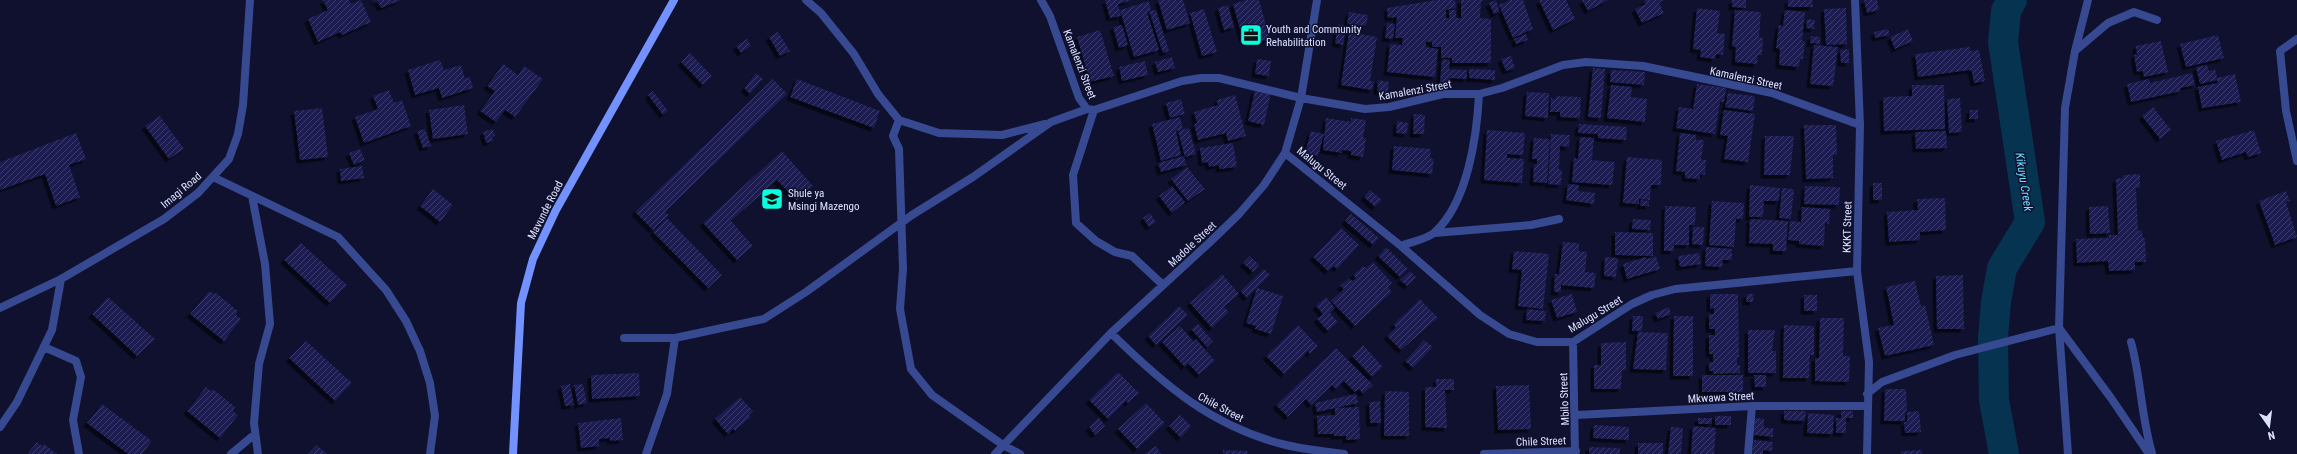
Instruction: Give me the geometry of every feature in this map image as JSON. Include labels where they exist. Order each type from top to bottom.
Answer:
[{"type":"street","name":"Imagi Road","points":[[0,308],[61,279],[164,219],[198,193],[229,159],[238,134],[243,105],[250,0]]},
{"type":"street","name":"Mavunde Road","points":[[513,454],[521,303],[533,259],[556,210],[674,0]]},
{"type":"street","points":[[806,0],[820,13],[854,54],[878,94],[899,120],[939,133],[1002,135],[1051,122],[1090,109]]},
{"type":"street","name":"Kamalenzi Street","points":[[1041,0],[1050,16],[1079,98],[1090,109],[1182,81],[1201,78],[1219,78],[1301,98],[1365,109],[1389,107],[1443,94],[1479,94],[1502,88],[1563,65],[1586,62],[1636,66],[1772,93],[1860,125]]},
{"type":"street","name":"Madole Street","points":[[995,454],[1111,333],[1239,214],[1264,185],[1286,153],[1301,98],[1317,0]]},
{"type":"street","name":"KKKT Street","points":[[1855,0],[1860,125],[1857,271],[1869,362],[1867,394],[1867,454]]},
{"type":"street","points":[[2068,454],[2059,328],[2065,108],[2075,51],[2088,0]]},
{"type":"street","points":[[2075,51],[2108,23],[2134,12],[2157,20]]},
{"type":"street","points":[[2297,39],[2280,51],[2286,111],[2297,161]]},
{"type":"street","points":[[1435,233],[1451,212],[1466,174],[1477,122],[1479,94]]},
{"type":"street","points":[[1090,109],[1073,175],[1076,223],[1096,241],[1115,252],[1132,256],[1163,285]]},
{"type":"street","points":[[899,120],[893,136],[899,149],[900,224],[903,269],[900,309],[912,368],[932,395],[1003,445],[1020,454]]},
{"type":"street","points":[[624,338],[675,338],[764,319],[806,292],[900,224],[1051,122]]},
{"type":"street","name":"Malugu Street","points":[[1286,153],[1401,246],[1480,315],[1509,334],[1537,342],[1573,342],[1632,304],[1652,295],[1675,289],[1857,271]]},
{"type":"street","points":[[213,177],[338,237],[386,290],[406,321],[420,351],[430,383],[435,416],[430,454]]},
{"type":"street","points":[[252,196],[265,264],[270,324],[259,364],[254,423],[258,454]]},
{"type":"street","points":[[1401,246],[1435,233],[1531,225],[1559,219]]},
{"type":"street","points":[[0,427],[17,402],[52,330],[61,279]]},
{"type":"street","points":[[1867,394],[1882,382],[1954,355],[2059,328]]},
{"type":"street","points":[[2059,328],[2111,398],[2149,454]]},
{"type":"street","name":"Chile Street","points":[[1111,333],[1137,358],[1192,404],[1234,428],[1286,445],[1344,454]]},
{"type":"street","points":[[646,454],[668,394],[675,338]]},
{"type":"street","name":"Mbilo Street","points":[[1573,342],[1576,452]]},
{"type":"street","points":[[2131,342],[2137,362],[2142,405],[2152,454]]},
{"type":"street","points":[[44,347],[76,361],[81,377],[73,420],[80,454]]},
{"type":"street","points":[[1748,454],[1752,406]]},
{"type":"street","name":"Mkwawa Street","points":[[1576,415],[1752,406],[1867,406]]},
{"type":"street","points":[[231,454],[255,434]]},
{"type":"street","name":"Chile Street","points":[[1484,454],[1576,452]]},
{"type":"building","points":[[323,0],[349,0],[351,4],[361,0],[371,22],[342,35],[340,32],[318,42],[308,19],[328,10]]},
{"type":"building","points":[[377,0],[401,0],[381,8]]},
{"type":"building","points":[[1105,0],[1132,0],[1118,4],[1121,16],[1110,18]]},
{"type":"building","points":[[1158,0],[1183,0],[1190,23],[1167,30]]},
{"type":"building","points":[[1246,0],[1259,0],[1270,39],[1256,43],[1254,37],[1243,40],[1233,4]]},
{"type":"building","points":[[1437,0],[1455,0],[1456,8],[1446,10],[1446,18],[1449,18],[1449,10],[1456,10],[1456,18],[1461,18],[1461,0],[1483,0],[1481,2],[1480,18],[1491,19],[1491,63],[1452,63],[1452,58],[1441,58],[1441,47],[1432,47],[1432,42],[1426,42],[1426,47],[1438,49],[1435,77],[1387,72],[1390,44],[1402,45],[1403,38],[1395,38],[1397,17],[1388,18],[1387,8]]},
{"type":"building","points":[[1496,0],[1500,12],[1494,14],[1489,3]]},
{"type":"building","points":[[1510,0],[1523,0],[1533,29],[1513,38],[1499,5]]},
{"type":"building","points":[[1539,0],[1566,0],[1575,19],[1553,30]]},
{"type":"building","points":[[1582,0],[1608,0],[1588,11]]},
{"type":"building","points":[[1644,0],[1664,0],[1659,3],[1664,13],[1642,23],[1635,9],[1646,4]]},
{"type":"building","points":[[1732,0],[1746,0],[1746,8],[1732,7]]},
{"type":"building","points":[[1788,0],[1812,0],[1813,7],[1788,7]]},
{"type":"building","points":[[1864,0],[1877,0],[1879,10],[1867,13]]},
{"type":"building","points":[[1149,1],[1151,11],[1156,10],[1169,51],[1163,53],[1149,11],[1147,12],[1159,50],[1134,57],[1120,10]]},
{"type":"building","points":[[1228,5],[1234,27],[1224,30],[1218,8]]},
{"type":"building","points":[[1697,8],[1720,11],[1717,33],[1725,34],[1723,55],[1716,54],[1715,59],[1700,57],[1701,50],[1693,49]]},
{"type":"building","points":[[1846,8],[1847,44],[1826,45],[1824,9]]},
{"type":"building","points":[[1204,9],[1217,52],[1202,56],[1190,13]]},
{"type":"building","points":[[1735,10],[1761,12],[1759,37],[1763,38],[1762,55],[1758,55],[1757,64],[1735,62],[1736,47],[1732,46]]},
{"type":"building","points":[[1785,10],[1805,12],[1802,41],[1805,41],[1803,59],[1800,59],[1799,67],[1779,65],[1780,49],[1776,48],[1779,25],[1783,26]]},
{"type":"building","points":[[1349,12],[1368,15],[1366,26],[1347,24]]},
{"type":"building","points":[[1807,19],[1815,20],[1814,29],[1806,28]]},
{"type":"building","points":[[1387,23],[1395,24],[1393,39],[1385,38]]},
{"type":"building","points":[[1338,24],[1346,26],[1343,45],[1335,43]]},
{"type":"building","points":[[1122,25],[1128,45],[1119,48],[1113,27]]},
{"type":"building","points":[[1888,29],[1890,35],[1875,38],[1874,32]]},
{"type":"building","points":[[1908,29],[1913,41],[1895,49],[1890,37]]},
{"type":"building","points":[[1100,30],[1114,76],[1090,82],[1077,37]]},
{"type":"building","points":[[778,32],[790,51],[780,56],[769,37]]},
{"type":"building","points":[[1349,32],[1377,37],[1370,81],[1374,81],[1372,90],[1341,85]]},
{"type":"building","points":[[1526,34],[1528,40],[1516,44],[1514,39]]},
{"type":"building","points":[[2218,35],[2224,58],[2186,67],[2180,44]]},
{"type":"building","points":[[1811,36],[1820,37],[1820,44],[1810,43]]},
{"type":"building","points":[[747,39],[751,46],[741,53],[736,46]]},
{"type":"building","points":[[2161,41],[2168,72],[2144,77],[2143,71],[2137,72],[2134,55],[2137,54],[2136,46]]},
{"type":"building","points":[[1814,45],[1838,47],[1833,86],[1810,84]]},
{"type":"building","points":[[1970,47],[1970,51],[1979,50],[1985,81],[1974,83],[1972,72],[1970,70],[1918,77],[1915,54]]},
{"type":"building","points":[[1849,49],[1849,63],[1841,63],[1840,50]]},
{"type":"building","points":[[690,53],[712,76],[703,85],[681,62]]},
{"type":"building","points":[[1511,56],[1515,68],[1506,71],[1501,59]]},
{"type":"building","points":[[1172,57],[1175,68],[1158,72],[1155,62]]},
{"type":"building","points":[[1257,59],[1271,61],[1269,76],[1255,74]]},
{"type":"building","points":[[1442,59],[1450,60],[1449,69],[1467,70],[1467,79],[1450,78],[1450,82],[1440,82]]},
{"type":"building","points":[[440,60],[444,70],[461,65],[465,79],[470,77],[473,88],[442,98],[439,88],[415,95],[408,70]]},
{"type":"building","points":[[1145,61],[1148,75],[1122,81],[1119,67]]},
{"type":"building","points":[[503,64],[518,75],[524,66],[543,79],[515,117],[505,110],[496,122],[480,111],[495,91],[487,86]]},
{"type":"building","points":[[2207,65],[2209,71],[2215,69],[2217,78],[2235,74],[2241,102],[2202,108],[2198,87],[2218,83],[2217,80],[2200,84],[2196,67]]},
{"type":"building","points":[[1593,68],[1605,69],[1601,118],[1588,117]]},
{"type":"building","points":[[1469,69],[1495,70],[1495,80],[1469,78]]},
{"type":"building","points":[[1611,70],[1645,72],[1644,85],[1610,82]]},
{"type":"building","points":[[756,73],[763,79],[750,94],[744,88]]},
{"type":"building","points":[[2192,73],[2195,85],[2180,88],[2181,91],[2131,102],[2127,84],[2149,79],[2150,83]]},
{"type":"building","points":[[773,79],[787,94],[665,212],[669,215],[653,230],[635,212]]},
{"type":"building","points":[[797,79],[880,111],[874,128],[790,97]]},
{"type":"building","points":[[1378,80],[1389,82],[1388,93],[1377,91]]},
{"type":"building","points":[[1697,84],[1726,88],[1724,102],[1720,102],[1715,134],[1676,128],[1679,107],[1693,109]]},
{"type":"building","points":[[1611,85],[1632,87],[1631,97],[1647,99],[1645,122],[1607,118]]},
{"type":"building","points":[[1912,85],[1944,85],[1945,129],[1884,131],[1883,97],[1912,96]]},
{"type":"building","points":[[389,90],[394,103],[402,100],[411,126],[364,143],[355,117],[378,109],[373,96]]},
{"type":"building","points":[[1255,90],[1271,93],[1264,125],[1248,121]]},
{"type":"building","points":[[653,91],[668,111],[663,115],[648,95]]},
{"type":"building","points":[[1527,92],[1549,93],[1548,118],[1525,116]]},
{"type":"building","points":[[1728,93],[1755,96],[1753,111],[1725,107]]},
{"type":"building","points":[[1235,95],[1246,136],[1228,141],[1226,133],[1198,140],[1194,124],[1197,123],[1194,112],[1218,105],[1217,100]]},
{"type":"building","points":[[1556,96],[1581,97],[1580,118],[1560,117],[1560,112],[1550,112],[1551,98],[1556,99]]},
{"type":"building","points":[[1960,98],[1962,132],[1949,133],[1947,99]]},
{"type":"building","points":[[1181,99],[1185,114],[1170,118],[1166,103]]},
{"type":"building","points":[[464,105],[468,134],[433,139],[429,110]]},
{"type":"building","points":[[2153,107],[2171,130],[2160,139],[2142,116]]},
{"type":"building","points":[[322,108],[328,157],[300,160],[294,111]]},
{"type":"building","points":[[1724,110],[1755,114],[1748,162],[1724,159],[1728,136],[1720,135]]},
{"type":"building","points":[[1970,110],[1978,110],[1978,119],[1969,119]]},
{"type":"building","points":[[1414,114],[1425,115],[1424,134],[1413,134]]},
{"type":"building","points":[[160,116],[184,149],[169,159],[145,126]]},
{"type":"building","points":[[1180,117],[1183,129],[1176,131],[1181,155],[1161,161],[1152,124]]},
{"type":"building","points":[[1326,118],[1351,122],[1351,118],[1366,120],[1363,138],[1366,138],[1363,157],[1351,155],[1351,151],[1342,150],[1342,153],[1323,150]]},
{"type":"building","points":[[1397,121],[1408,123],[1407,134],[1396,133]]},
{"type":"building","points":[[1579,124],[1627,127],[1626,140],[1598,138],[1598,134],[1578,133]]},
{"type":"building","points":[[1804,125],[1836,125],[1837,155],[1833,155],[1833,178],[1806,179]]},
{"type":"building","points":[[1189,128],[1196,154],[1185,157],[1178,131]]},
{"type":"building","points":[[425,129],[431,146],[423,148],[417,131]]},
{"type":"building","points":[[493,129],[495,136],[492,137],[493,141],[486,143],[483,132]]},
{"type":"building","points":[[1487,130],[1525,133],[1523,155],[1507,154],[1507,158],[1524,159],[1522,183],[1484,180]]},
{"type":"building","points":[[2254,130],[2261,153],[2248,157],[2246,152],[2222,160],[2216,141]]},
{"type":"building","points":[[1311,131],[1324,134],[1318,156],[1305,153]]},
{"type":"building","points":[[1946,131],[1947,148],[1916,149],[1915,132]]},
{"type":"building","points":[[76,133],[86,159],[69,165],[80,197],[56,206],[45,174],[0,190],[0,162]]},
{"type":"building","points":[[1680,133],[1696,135],[1696,140],[1704,140],[1701,160],[1706,160],[1705,175],[1700,174],[1700,179],[1685,178],[1685,172],[1676,171]]},
{"type":"building","points":[[1551,134],[1570,135],[1569,147],[1560,146],[1559,169],[1562,170],[1561,185],[1548,184]]},
{"type":"building","points":[[1765,136],[1794,136],[1790,175],[1764,175]]},
{"type":"building","points":[[1580,137],[1594,138],[1592,160],[1615,162],[1612,185],[1572,182],[1574,158],[1578,159]]},
{"type":"building","points":[[1534,138],[1550,139],[1547,183],[1533,182],[1534,164],[1537,164],[1537,159],[1532,159]]},
{"type":"building","points":[[1233,143],[1237,167],[1219,169],[1219,165],[1209,167],[1208,162],[1202,163],[1200,148]]},
{"type":"building","points":[[1394,146],[1431,149],[1430,158],[1434,159],[1432,174],[1392,170]]},
{"type":"building","points":[[360,149],[365,160],[354,165],[349,153]]},
{"type":"building","points":[[782,151],[813,186],[797,201],[777,180],[731,221],[753,246],[737,260],[703,223]]},
{"type":"building","points":[[1184,156],[1186,165],[1161,172],[1158,163]]},
{"type":"building","points":[[1627,157],[1662,160],[1661,185],[1651,185],[1650,200],[1639,199],[1639,204],[1623,203]]},
{"type":"building","points":[[362,166],[364,178],[341,181],[340,169]]},
{"type":"building","points":[[1187,167],[1205,189],[1188,201],[1171,179]]},
{"type":"building","points":[[2140,174],[2140,188],[2136,188],[2138,231],[2142,230],[2143,238],[2145,238],[2146,262],[2135,262],[2135,270],[2109,271],[2108,261],[2077,263],[2076,239],[2109,238],[2108,235],[2118,235],[2116,179],[2123,178],[2123,175]]},
{"type":"building","points":[[1873,183],[1882,183],[1882,200],[1873,200]]},
{"type":"building","points":[[1568,184],[1579,185],[1578,191],[1595,193],[1594,204],[1566,200]]},
{"type":"building","points":[[1750,185],[1780,188],[1779,201],[1764,201],[1763,217],[1749,217]]},
{"type":"building","points":[[1172,186],[1185,202],[1172,213],[1159,196]]},
{"type":"building","points":[[1805,186],[1840,187],[1839,205],[1804,204]]},
{"type":"building","points":[[1782,188],[1794,189],[1791,219],[1779,218]]},
{"type":"building","points":[[433,189],[453,205],[440,222],[420,206]]},
{"type":"building","points":[[1370,190],[1382,200],[1375,207],[1364,197]]},
{"type":"building","points":[[2286,191],[2290,201],[2286,202],[2297,237],[2275,245],[2259,201]]},
{"type":"building","points":[[1945,198],[1946,230],[1920,232],[1920,240],[1889,242],[1887,212],[1918,210],[1917,199]]},
{"type":"building","points":[[1641,200],[1649,201],[1649,206],[1640,206]]},
{"type":"building","points":[[1712,201],[1744,203],[1743,219],[1736,219],[1734,247],[1709,245]]},
{"type":"building","points":[[1665,206],[1696,207],[1695,225],[1689,225],[1689,245],[1674,245],[1674,251],[1664,251]]},
{"type":"building","points":[[2108,206],[2110,233],[2090,234],[2089,207]]},
{"type":"building","points":[[1802,207],[1830,209],[1829,224],[1825,223],[1824,246],[1799,244],[1799,241],[1788,240],[1790,221],[1801,222]]},
{"type":"building","points":[[1150,213],[1156,222],[1149,227],[1143,218]]},
{"type":"building","points":[[1351,214],[1379,238],[1373,245],[1345,221]]},
{"type":"building","points":[[667,218],[722,275],[708,288],[653,232]]},
{"type":"building","points":[[1633,219],[1651,220],[1650,230],[1632,229]]},
{"type":"building","points":[[1750,219],[1788,221],[1786,251],[1773,251],[1773,244],[1749,243]]},
{"type":"building","points":[[1693,227],[1704,227],[1703,245],[1692,244]]},
{"type":"building","points":[[1341,228],[1359,245],[1337,269],[1334,266],[1328,271],[1313,257]]},
{"type":"building","points":[[1615,232],[1653,233],[1653,256],[1615,255]]},
{"type":"building","points":[[1563,242],[1579,243],[1579,251],[1587,252],[1585,272],[1596,273],[1594,288],[1561,285],[1561,292],[1554,292],[1555,274],[1559,274]]},
{"type":"building","points":[[301,243],[347,285],[330,303],[284,260]]},
{"type":"building","points":[[1386,247],[1408,269],[1400,277],[1378,256]]},
{"type":"building","points":[[1706,247],[1732,249],[1732,260],[1723,260],[1722,267],[1705,266]]},
{"type":"building","points":[[1514,251],[1549,254],[1543,309],[1518,306],[1522,270],[1512,269]]},
{"type":"building","points":[[1699,253],[1701,264],[1680,267],[1678,256]]},
{"type":"building","points":[[1250,256],[1259,265],[1253,272],[1243,263]]},
{"type":"building","points":[[1656,256],[1660,269],[1627,279],[1623,264],[1646,257],[1647,259]]},
{"type":"building","points":[[1605,257],[1618,258],[1616,277],[1604,276]]},
{"type":"building","points":[[1373,262],[1392,283],[1388,287],[1392,292],[1355,326],[1331,301],[1344,289],[1340,286],[1349,278],[1352,281],[1356,278],[1353,275],[1363,266],[1366,268]]},
{"type":"building","points":[[1264,269],[1270,275],[1247,298],[1240,291]]},
{"type":"building","points":[[1410,271],[1416,277],[1407,286],[1400,280]]},
{"type":"building","points":[[1222,274],[1239,294],[1224,307],[1229,312],[1212,328],[1190,303]]},
{"type":"building","points":[[1963,275],[1964,329],[1937,329],[1936,276]]},
{"type":"building","points":[[1915,281],[1921,306],[1925,305],[1934,345],[1885,356],[1878,328],[1894,325],[1886,287]]},
{"type":"building","points":[[1257,288],[1283,296],[1271,334],[1255,329],[1256,326],[1246,323]]},
{"type":"building","points":[[209,291],[214,294],[216,293],[238,311],[236,315],[241,319],[224,341],[190,314]]},
{"type":"building","points":[[1572,294],[1577,312],[1557,318],[1551,300]]},
{"type":"building","points":[[1710,294],[1738,294],[1739,357],[1737,357],[1737,365],[1740,365],[1740,373],[1713,374],[1713,371],[1709,371],[1709,362],[1713,362],[1713,354],[1709,354],[1709,335],[1715,335],[1715,329],[1709,329],[1709,314],[1714,314],[1714,308],[1710,309]]},
{"type":"building","points":[[1747,294],[1754,294],[1753,302],[1746,302]]},
{"type":"building","points":[[1804,295],[1817,295],[1817,311],[1804,311]]},
{"type":"building","points":[[108,297],[155,339],[137,356],[92,314]]},
{"type":"building","points":[[1326,297],[1335,308],[1330,313],[1338,322],[1328,331],[1317,319],[1323,314],[1316,306]]},
{"type":"building","points":[[1420,299],[1438,318],[1401,350],[1387,336],[1396,327],[1393,325]]},
{"type":"building","points":[[1179,306],[1188,315],[1156,345],[1148,336]]},
{"type":"building","points":[[1669,307],[1671,314],[1658,319],[1655,313]]},
{"type":"building","points":[[1527,309],[1546,311],[1545,321],[1526,320]]},
{"type":"building","points":[[1633,316],[1643,316],[1642,331],[1632,331]]},
{"type":"building","points":[[1674,316],[1693,316],[1693,376],[1673,376]]},
{"type":"building","points":[[1820,318],[1844,318],[1843,356],[1850,356],[1849,382],[1815,381],[1815,358],[1819,358]]},
{"type":"building","points":[[1198,324],[1213,341],[1207,347],[1191,329]]},
{"type":"building","points":[[1298,325],[1318,346],[1310,354],[1308,351],[1284,374],[1266,356]]},
{"type":"building","points":[[1784,325],[1814,326],[1814,355],[1810,355],[1809,378],[1783,378]]},
{"type":"building","points":[[1180,326],[1194,342],[1196,339],[1215,361],[1199,375],[1188,363],[1185,367],[1162,342]]},
{"type":"building","points":[[1748,330],[1775,330],[1772,351],[1776,351],[1776,373],[1748,373]]},
{"type":"building","points":[[1638,332],[1668,333],[1666,370],[1633,369]]},
{"type":"building","points":[[1424,340],[1433,347],[1413,368],[1405,361]]},
{"type":"building","points":[[306,341],[352,383],[335,401],[289,358]]},
{"type":"building","points":[[1626,342],[1626,370],[1622,370],[1621,389],[1594,389],[1594,365],[1601,365],[1601,343]]},
{"type":"building","points":[[1363,345],[1383,367],[1372,377],[1352,356]]},
{"type":"building","points":[[1336,348],[1373,385],[1363,394],[1359,389],[1355,392],[1344,381],[1336,389],[1332,385],[1311,405],[1306,399],[1288,417],[1276,405]]},
{"type":"building","points":[[1118,372],[1139,393],[1128,403],[1126,401],[1108,419],[1089,400]]},
{"type":"building","points":[[639,373],[640,396],[592,399],[591,375]]},
{"type":"building","points":[[1702,375],[1743,375],[1743,392],[1702,392]]},
{"type":"building","points":[[1754,375],[1766,375],[1766,387],[1755,387]]},
{"type":"building","points":[[1436,379],[1454,379],[1454,390],[1445,390],[1447,428],[1425,427],[1425,387],[1436,387]]},
{"type":"building","points":[[570,384],[574,405],[565,406],[561,386]]},
{"type":"building","points":[[583,384],[587,403],[578,405],[574,385]]},
{"type":"building","points":[[1529,385],[1531,429],[1498,430],[1496,386]]},
{"type":"building","points":[[206,387],[211,391],[213,389],[235,407],[233,411],[238,415],[220,438],[187,411]]},
{"type":"building","points":[[1885,389],[1906,389],[1907,411],[1905,411],[1905,421],[1884,421]]},
{"type":"building","points":[[1385,391],[1409,392],[1409,436],[1384,436]]},
{"type":"building","points":[[1356,394],[1358,403],[1317,412],[1315,403]]},
{"type":"building","points":[[740,397],[753,411],[749,415],[751,417],[735,431],[733,429],[728,434],[715,419]]},
{"type":"building","points":[[1380,401],[1381,423],[1370,423],[1369,402]]},
{"type":"building","points":[[1146,403],[1165,423],[1137,449],[1118,429]]},
{"type":"building","points":[[102,404],[152,441],[142,454],[128,454],[87,423]]},
{"type":"building","points":[[1359,407],[1360,439],[1346,440],[1346,436],[1318,434],[1317,416],[1335,415],[1335,408]]},
{"type":"building","points":[[1784,411],[1806,411],[1805,421],[1784,420]]},
{"type":"building","points":[[1841,411],[1853,411],[1853,418],[1846,418],[1846,433],[1836,433],[1836,418],[1841,418]]},
{"type":"building","points":[[1919,411],[1921,432],[1905,433],[1904,422],[1907,422],[1907,412]]},
{"type":"building","points":[[1808,413],[1834,415],[1833,434],[1807,433]]},
{"type":"building","points":[[1180,415],[1191,426],[1181,438],[1169,426]]},
{"type":"building","points":[[1715,416],[1731,416],[1731,425],[1715,425]]},
{"type":"building","points":[[621,418],[623,440],[610,441],[610,438],[599,439],[599,446],[581,448],[578,423]]},
{"type":"building","points":[[1099,418],[1105,426],[1095,435],[1089,427]]},
{"type":"building","points":[[1698,418],[1712,418],[1712,424],[1698,424]]},
{"type":"building","points":[[1755,418],[1764,419],[1764,428],[1773,428],[1773,437],[1754,435]]},
{"type":"building","points":[[1594,425],[1629,427],[1629,440],[1593,438]]},
{"type":"building","points":[[1693,426],[1716,428],[1714,454],[1691,454]]},
{"type":"building","points":[[1671,427],[1683,428],[1681,454],[1668,454]]},
{"type":"building","points":[[1754,440],[1773,442],[1772,451],[1763,450],[1763,454],[1752,454]]},
{"type":"building","points":[[37,442],[42,446],[44,444],[57,454],[27,454]]},
{"type":"building","points":[[1638,443],[1663,443],[1663,454],[1638,454]]},
{"type":"building","points":[[317,445],[327,454],[308,454]]},
{"type":"building","points":[[1156,446],[1161,454],[1144,454]]},
{"type":"building","points":[[1589,447],[1620,448],[1620,454],[1589,454]]},
{"type":"building","points":[[1223,450],[1248,451],[1248,454],[1223,454]]},
{"type":"building","points":[[1922,450],[1922,454],[1901,454],[1901,451]]},
{"type":"waterway","name":"Kikuyu Creek","points":[[2004,454],[1994,400],[1993,338],[1996,302],[2002,268],[2030,222],[2003,42],[2006,11],[2012,0]]},
{"type":"place","name":"Youth and Community Rehabilitation","points":[[1251,35]]},
{"type":"place","name":"Shule ya Msingi Mazengo","points":[[772,199]]}]
